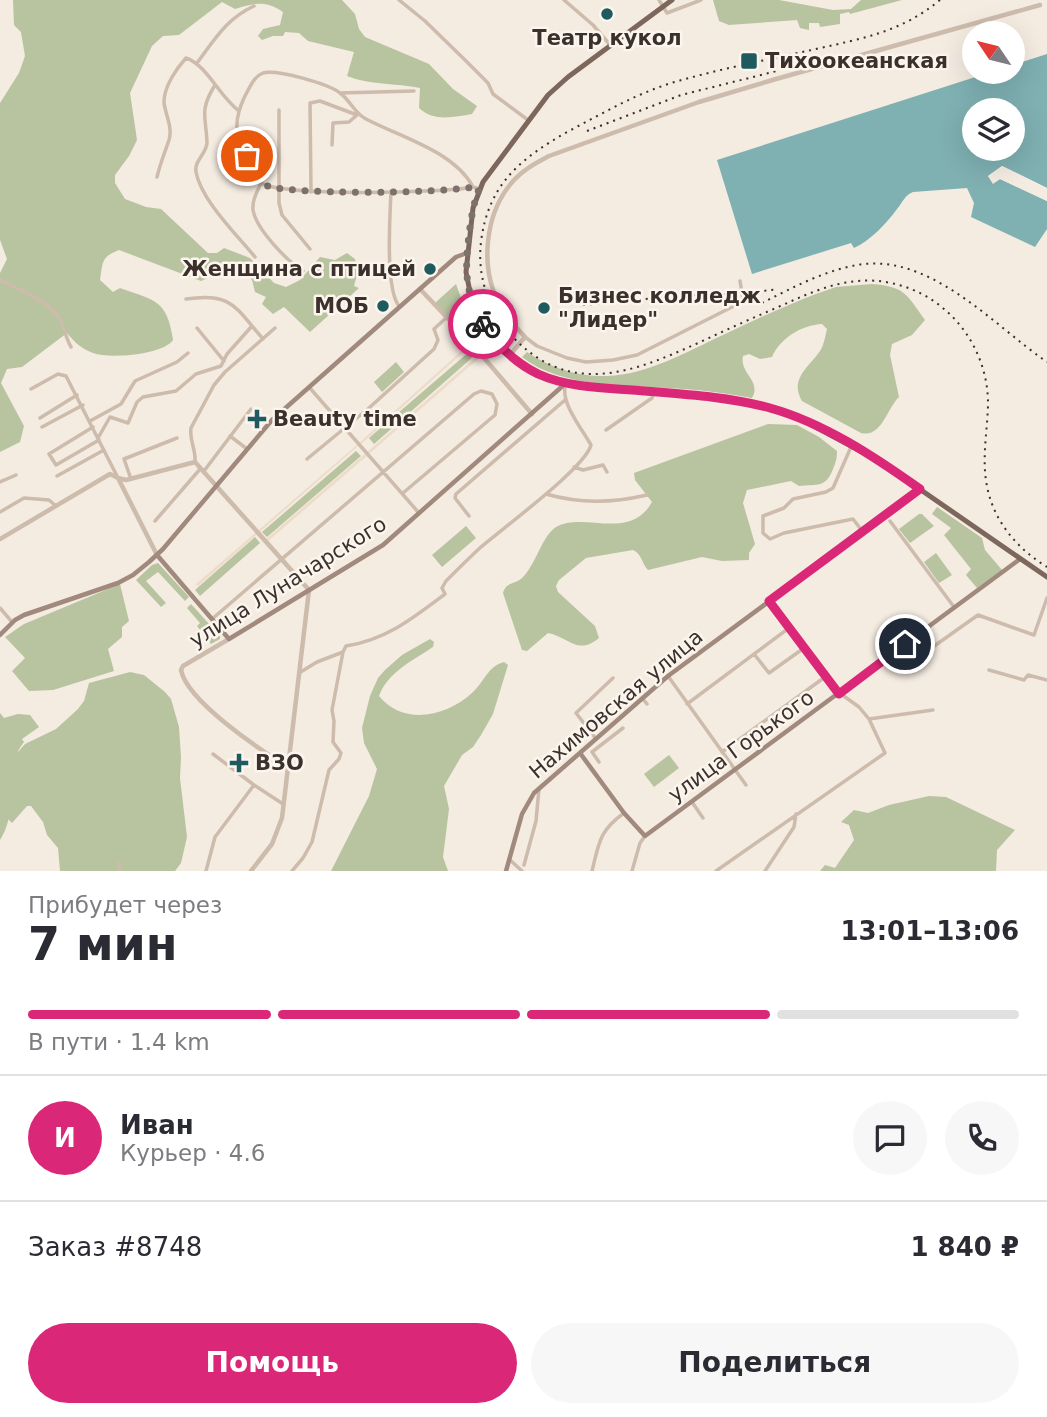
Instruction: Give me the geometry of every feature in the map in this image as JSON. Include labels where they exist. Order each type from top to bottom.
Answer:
[{"type":"main road","points":[[672,0],[556,87],[476,188],[467,253],[467,281],[476,312],[489,333],[510,355],[538,374],[566,383],[717,397],[769,408],[804,421],[852,445],[1047,577]]},
{"type":"main road","points":[[0,635],[24,615],[126,579],[157,555],[272,420],[456,257],[467,253]]},
{"type":"main road","name":"улица Луначарского","points":[[229,639],[377,549],[566,383]]},
{"type":"main road","name":"Нахимовская улица","points":[[506,871],[524,807],[539,789],[668,676],[920,489]]},
{"type":"main road","points":[[157,555],[229,639]]},
{"type":"main road","name":"улица Горького","points":[[645,836],[1020,559]]},
{"type":"main road","points":[[580,753],[624,813],[645,836]]},
{"type":"street","points":[[398,0],[425,21],[459,54],[488,83],[493,94],[528,120]]},
{"type":"street","points":[[564,0],[593,25],[611,46]]},
{"type":"street","points":[[659,0],[667,13],[701,0]]},
{"type":"street","points":[[740,281],[743,299],[738,303],[637,355],[613,360],[580,361],[537,346],[524,337],[506,316],[497,300],[490,275],[488,250],[491,223],[501,198],[511,183],[531,166],[549,156],[712,98],[1040,5]]},
{"type":"street","points":[[197,63],[229,21],[236,14],[254,6]]},
{"type":"street","points":[[157,177],[169,139],[169,121],[164,102],[166,92],[186,58],[197,63],[226,102],[239,111]]},
{"type":"street","points":[[414,91],[340,93],[300,77],[265,72],[255,78],[239,111],[236,132],[261,183],[279,189],[311,192],[476,188]]},
{"type":"street","points":[[215,85],[203,113],[207,144],[197,161],[196,171],[217,210],[254,257]]},
{"type":"street","points":[[340,93],[357,114]]},
{"type":"street","points":[[311,192],[310,103],[320,101],[357,114],[452,162],[476,188]]},
{"type":"street","points":[[279,110],[279,203],[282,215],[310,249]]},
{"type":"street","points":[[332,145],[333,122],[349,122],[357,114]]},
{"type":"street","points":[[261,183],[254,200],[254,214],[284,256],[303,271]]},
{"type":"street","points":[[391,191],[391,272],[393,297],[399,306]]},
{"type":"street","points":[[0,280],[52,310],[71,347]]},
{"type":"street","points":[[420,289],[532,414]]},
{"type":"street","points":[[186,299],[225,299],[233,303],[263,339]]},
{"type":"street","points":[[307,459],[434,349],[438,340],[434,329],[447,317]]},
{"type":"street","points":[[93,427],[49,454],[56,465],[99,439],[110,418],[128,423],[137,402],[143,397],[176,391],[196,373],[222,363],[252,326]]},
{"type":"street","points":[[197,328],[222,363],[225,372]]},
{"type":"street","points":[[251,871],[272,844],[279,829],[309,590],[195,462],[196,450],[190,435],[191,428],[214,385],[275,328]]},
{"type":"street","points":[[510,355],[524,337]]},
{"type":"street","points":[[90,421],[121,404],[135,381],[177,362],[188,353]]},
{"type":"street","points":[[31,389],[58,374],[66,376],[157,555]]},
{"type":"street","points":[[292,871],[312,842],[329,770],[341,753],[333,742],[332,710],[346,646],[379,639],[424,610],[444,594],[446,581],[546,494],[585,456],[591,444],[565,400],[566,383]]},
{"type":"street","points":[[309,387],[419,513]]},
{"type":"street","points":[[212,619],[474,394],[481,391],[492,394],[497,404],[495,415],[402,494]]},
{"type":"street","points":[[606,430],[652,398],[654,392]]},
{"type":"street","points":[[40,418],[78,395]]},
{"type":"street","points":[[469,516],[456,500],[456,494],[565,400]]},
{"type":"street","points":[[42,428],[83,405]]},
{"type":"street","points":[[155,521],[202,470],[251,408]]},
{"type":"street","points":[[230,436],[247,449]]},
{"type":"street","points":[[131,479],[124,459],[177,438]]},
{"type":"street","points":[[852,445],[833,488],[793,499],[785,508],[762,516],[761,523],[763,533],[770,539],[784,533],[853,519],[863,532]]},
{"type":"street","points":[[57,476],[104,450]]},
{"type":"street","points":[[0,538],[110,474],[131,479],[195,462]]},
{"type":"street","points":[[574,467],[583,470],[603,464],[607,471]]},
{"type":"street","points":[[0,482],[16,475]]},
{"type":"street","points":[[546,494],[594,503],[622,501],[647,495]]},
{"type":"street","points":[[0,512],[24,498],[49,500],[56,506]]},
{"type":"street","points":[[890,521],[954,607]]},
{"type":"street","points":[[716,871],[885,753],[869,719],[859,707],[839,694],[769,601]]},
{"type":"street","points":[[899,671],[978,615],[1034,635],[1046,601]]},
{"type":"street","points":[[0,608],[13,623]]},
{"type":"street","points":[[687,704],[789,628]]},
{"type":"street","points":[[919,633],[929,648]]},
{"type":"street","name":"улица Луначарского","points":[[229,639],[183,666],[183,677],[202,702],[286,766]]},
{"type":"street","points":[[754,654],[769,673],[804,648]]},
{"type":"street","points":[[297,673],[343,652]]},
{"type":"street","points":[[989,670],[1024,680],[1028,675],[1047,680]]},
{"type":"street","points":[[668,676],[746,785]]},
{"type":"street","points":[[722,752],[825,677]]},
{"type":"street","points":[[596,738],[576,713],[613,678]]},
{"type":"street","points":[[642,698],[646,704]]},
{"type":"street","points":[[869,719],[933,710]]},
{"type":"street","points":[[626,712],[631,717]]},
{"type":"street","points":[[599,762],[592,752],[623,728]]},
{"type":"street","points":[[213,754],[283,804]]},
{"type":"street","points":[[206,871],[215,837],[254,785]]},
{"type":"street","points":[[524,865],[536,821],[539,789]]},
{"type":"street","points":[[691,802],[703,818]]},
{"type":"street","points":[[592,871],[603,831],[624,813]]},
{"type":"street","points":[[765,871],[794,827],[796,814]]},
{"type":"street","points":[[632,871],[640,843],[645,836]]},
{"type":"street","points":[[509,859],[522,871]]},
{"type":"street","points":[[118,871],[120,863]]},
{"type":"green space","points":[[13,0],[342,0],[355,14],[359,29],[365,37],[429,64],[453,89],[477,106],[472,114],[437,117],[419,108],[420,88],[364,81],[347,76],[354,52],[308,41],[299,33],[285,32],[283,36],[262,40],[258,36],[263,29],[280,25],[283,12],[265,4],[235,9],[222,2],[179,35],[163,36],[152,46],[130,93],[137,140],[115,175],[115,183],[125,199],[161,209],[208,253],[217,253],[224,248],[250,258],[274,283],[286,287],[300,280],[320,257],[335,260],[347,253],[355,259],[358,272],[354,286],[359,288],[310,332],[284,307],[273,314],[262,304],[266,297],[255,292],[252,280],[246,277],[227,274],[201,281],[119,250],[104,261],[100,280],[113,292],[120,288],[151,299],[167,316],[173,340],[148,352],[111,356],[85,349],[67,333],[22,367],[7,369],[1,383],[24,426],[20,442],[0,452],[0,273],[7,259],[0,240],[0,103],[19,73],[25,56],[21,32],[14,25]]},
{"type":"green space","points":[[713,0],[779,0],[833,10],[851,9],[861,0],[902,0],[850,14],[840,14],[840,24],[820,27],[819,23],[809,23],[809,30],[800,28],[797,20],[729,25],[719,21]]},
{"type":"green space","points":[[456,284],[462,301],[475,322],[464,332],[435,303]]},
{"type":"green space","points":[[872,284],[892,287],[904,293],[925,320],[912,335],[892,344],[890,355],[899,397],[879,427],[868,433],[861,433],[802,401],[799,380],[823,344],[827,329],[822,324],[792,334],[780,344],[772,357],[760,359],[749,354],[743,356],[744,367],[754,387],[752,398],[700,390],[599,384],[557,375],[522,357],[527,352],[555,367],[586,375],[622,375],[667,361],[816,294],[836,287]]},
{"type":"green space","points":[[470,351],[474,356],[374,444],[369,438]]},
{"type":"green space","points":[[396,362],[404,372],[382,392],[374,382]]},
{"type":"green space","points":[[768,424],[797,425],[837,451],[837,458],[830,475],[820,484],[799,486],[791,481],[747,490],[743,503],[755,544],[749,553],[749,560],[722,561],[702,557],[648,570],[633,550],[586,558],[559,580],[556,586],[558,592],[595,626],[599,638],[579,645],[548,633],[527,651],[522,650],[503,593],[506,587],[528,571],[551,531],[567,523],[606,524],[632,521],[643,514],[652,502],[635,480],[634,473]]},
{"type":"green space","points":[[356,451],[361,456],[267,537],[262,532]]},
{"type":"green space","points":[[937,507],[982,538],[985,550],[1002,570],[977,588],[966,575],[971,569],[944,535],[951,528],[932,514]]},
{"type":"green space","points":[[919,514],[934,526],[910,543],[899,529]]},
{"type":"green space","points":[[466,526],[476,538],[442,567],[432,555]]},
{"type":"green space","points":[[255,537],[260,543],[200,596],[195,590]]},
{"type":"green space","points":[[936,553],[952,575],[939,583],[924,562]]},
{"type":"green space","points":[[158,563],[189,597],[185,601],[158,572],[146,581],[166,603],[161,607],[136,580]]},
{"type":"green space","points":[[120,584],[129,621],[122,627],[122,637],[108,649],[114,671],[53,690],[29,691],[12,671],[25,658],[5,637],[24,624]]},
{"type":"green space","points":[[191,604],[220,639],[211,644],[197,626],[200,623],[187,608]]},
{"type":"green space","points":[[430,639],[434,642],[433,647],[388,680],[379,696],[400,712],[425,715],[451,707],[473,692],[494,667],[504,662],[508,665],[493,714],[473,747],[462,755],[444,786],[449,809],[443,857],[448,871],[331,871],[369,796],[377,769],[364,743],[362,728],[370,696],[385,670],[402,655]]},
{"type":"green space","points":[[130,672],[144,675],[165,692],[171,699],[179,727],[180,778],[187,837],[181,863],[175,871],[60,871],[58,848],[47,835],[43,822],[31,806],[27,806],[12,823],[8,819],[7,770],[10,761],[25,744],[56,729],[78,709],[84,701],[89,683]]},
{"type":"green space","points":[[0,713],[4,718],[18,714],[30,715],[39,727],[22,739],[24,742],[13,765],[9,815],[0,840]]},
{"type":"green space","points":[[669,755],[679,768],[654,787],[644,774]]},
{"type":"green space","points":[[929,796],[946,797],[1015,830],[997,850],[996,871],[820,871],[825,865],[835,868],[854,840],[849,825],[841,822],[854,810],[868,813]]},
{"type":"shaded area","points":[[468,348],[360,445],[359,443]]},
{"type":"shaded area","points":[[476,357],[478,359],[369,454],[367,452]]},
{"type":"shaded area","points":[[358,444],[198,586],[196,584]]},
{"type":"shaded area","points":[[366,453],[368,455],[267,542],[265,540]]},
{"type":"water","points":[[1047,54],[1047,188],[1002,166],[988,176],[993,183],[1000,179],[1047,201],[1047,229],[1035,247],[971,217],[974,203],[967,188],[913,192],[878,231],[854,248],[851,243],[752,274],[717,160],[962,81],[962,84],[1026,84],[1026,61]]},
{"type":"pier","points":[[1002,166],[1047,188],[1047,191],[1003,170],[993,177],[994,179],[1002,176],[1047,197],[1047,201],[1000,179],[993,184],[988,176]]},
{"type":"railway","points":[[940,0],[911,20],[881,32],[713,72],[650,91],[552,141],[510,175],[491,204],[481,242],[483,279],[490,303],[502,324],[532,354],[555,367],[578,373],[601,374],[625,370],[673,354],[804,296],[846,282],[876,281],[912,289],[947,312],[962,327],[973,345],[986,385],[988,406],[985,470],[988,491],[997,514],[1010,535],[1047,567]]},
{"type":"railway","points":[[587,131],[681,95],[777,71]]},
{"type":"railway","points":[[762,303],[832,271],[857,265],[884,264],[910,269],[959,295],[1047,362]]},
{"type":"railway","points":[[583,305],[778,289]]},
{"type":"way so far","points":[[247,156],[261,183],[271,188],[311,192],[472,187],[479,189],[473,208],[466,272],[472,302],[483,324]]},
{"type":"place","name":"Театр кукол","points":[[607,14]]},
{"type":"place","name":"Тихоокеанская","points":[[749,61]]},
{"type":"place","name":"Женщина с птицей","points":[[430,269]]},
{"type":"place","name":"МОБ","points":[[383,306]]},
{"type":"place","name":"Бизнес колледж \"Лидер\"","points":[[544,308]]},
{"type":"place","name":"Beauty time","points":[[257,419]]},
{"type":"place","name":"ВЗО","points":[[239,763]]},
{"type":"route","points":[[483,324],[506,352],[546,377],[598,388],[717,397],[781,411],[852,445],[920,489],[769,601],[839,694],[905,644]]}]
